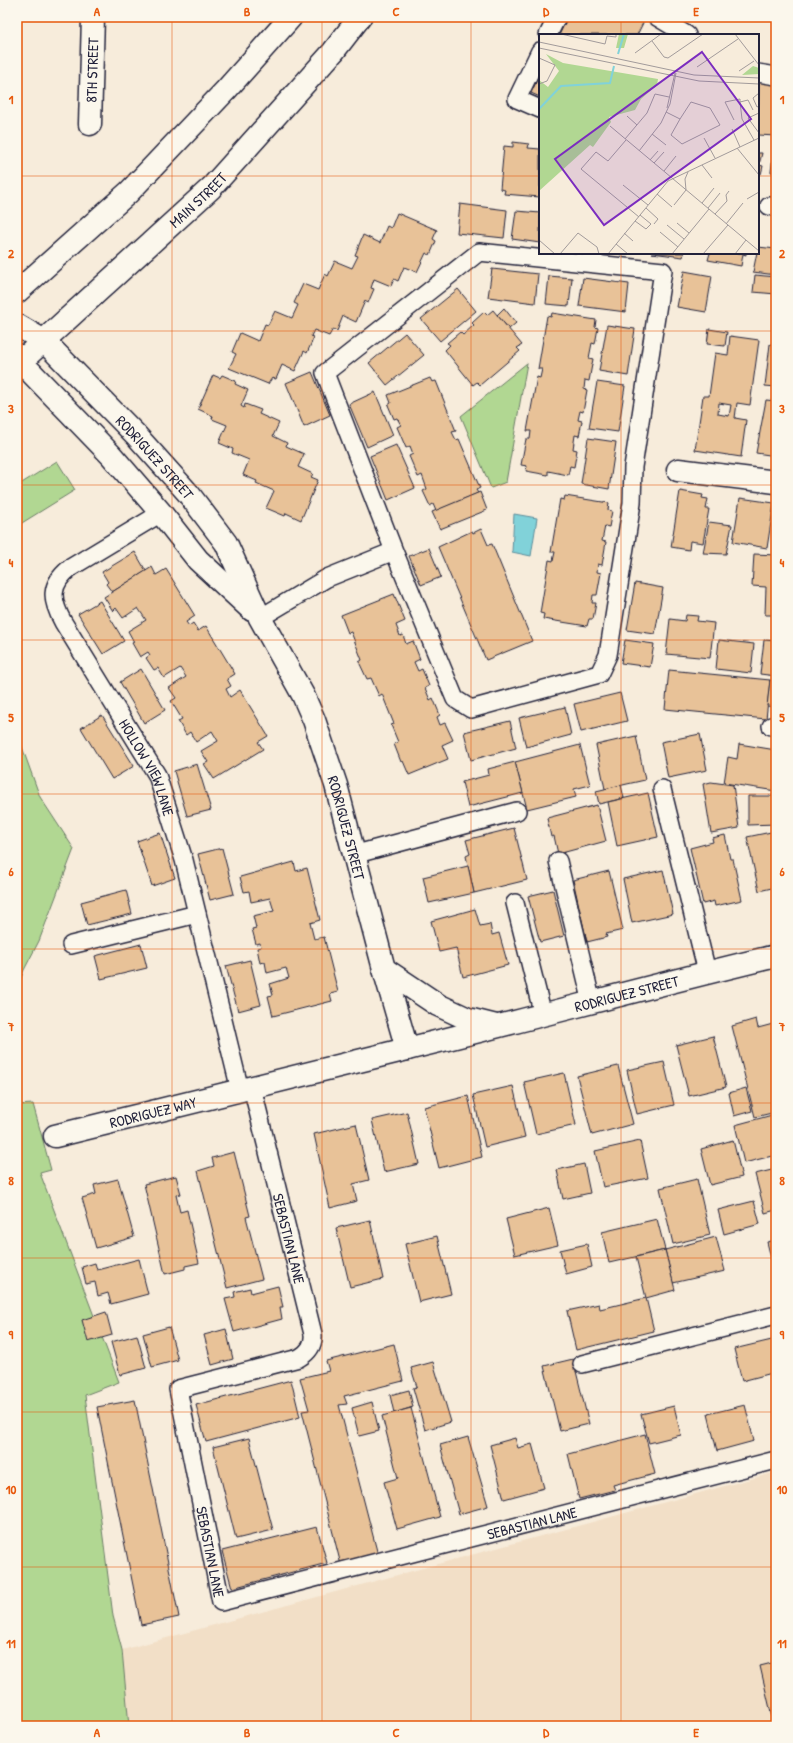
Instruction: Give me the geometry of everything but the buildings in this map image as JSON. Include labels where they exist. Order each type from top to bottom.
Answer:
[{"type":"street","name":"8TH STREET","points":[[90,124],[93,17]]},
{"type":"street","points":[[17,292],[129,192],[226,90],[291,17]]},
{"type":"street","name":"MAIN STREET","points":[[18,361],[44,340],[211,188],[333,52],[360,17]]},
{"type":"street","name":"RODRIGUEZ STREET","points":[[17,325],[44,340],[135,434],[188,493],[226,543],[260,618],[303,695],[314,720],[336,785],[353,855],[407,1049]]},
{"type":"street","name":"RODRIGUEZ STREET","points":[[18,361],[111,455],[161,513],[198,560],[260,618]]},
{"type":"street","points":[[678,470],[776,482]]},
{"type":"street","name":"RODRIGUEZ STREET","points":[[246,1089],[500,1027],[707,972],[776,956]]},
{"type":"street","points":[[384,969],[438,1005],[468,1019],[500,1027]]},
{"type":"street","name":"RODRIGUEZ WAY","points":[[55,1136],[246,1089]]},
{"type":"lane","points":[[548,34],[557,17]]},
{"type":"lane","points":[[657,17],[685,34]]},
{"type":"lane","points":[[539,53],[517,99],[539,109]]},
{"type":"lane","points":[[759,73],[776,76]]},
{"type":"lane","points":[[479,252],[663,271],[633,467],[632,503],[608,655],[599,674],[471,709],[454,698],[394,551],[325,373],[479,252]]},
{"type":"lane","name":"HOLLOW VIEW LANE","points":[[161,513],[70,568],[61,575],[55,588],[54,603],[62,622],[157,775],[184,860],[197,914],[246,1089]]},
{"type":"lane","points":[[260,618],[327,578],[394,551]]},
{"type":"lane","points":[[662,789],[707,972]]},
{"type":"lane","points":[[353,855],[517,810]]},
{"type":"lane","points":[[558,861],[592,1003]]},
{"type":"lane","points":[[515,903],[543,1015]]},
{"type":"lane","points":[[71,945],[197,914]]},
{"type":"lane","name":"SEBASTIAN LANE","points":[[246,1089],[314,1342],[305,1354],[299,1358],[178,1389],[221,1602],[776,1460]]},
{"type":"lane","points":[[582,1364],[776,1315]]},
{"type":"shaded area","points":[[776,1472],[776,1726],[129,1726],[122,1650]]},
{"type":"green space","points":[[527,363],[506,482],[491,488],[461,416]]},
{"type":"green space","points":[[57,461],[75,490],[17,526],[17,486]]},
{"type":"green space","points":[[17,733],[40,797],[74,849],[39,941],[24,970],[17,988]]},
{"type":"green space","points":[[33,1104],[51,1170],[40,1173],[119,1382],[85,1395],[113,1616],[122,1650],[129,1726],[17,1726],[17,1105]]},
{"type":"water","points":[[514,514],[537,518],[531,556],[512,552]]}]
